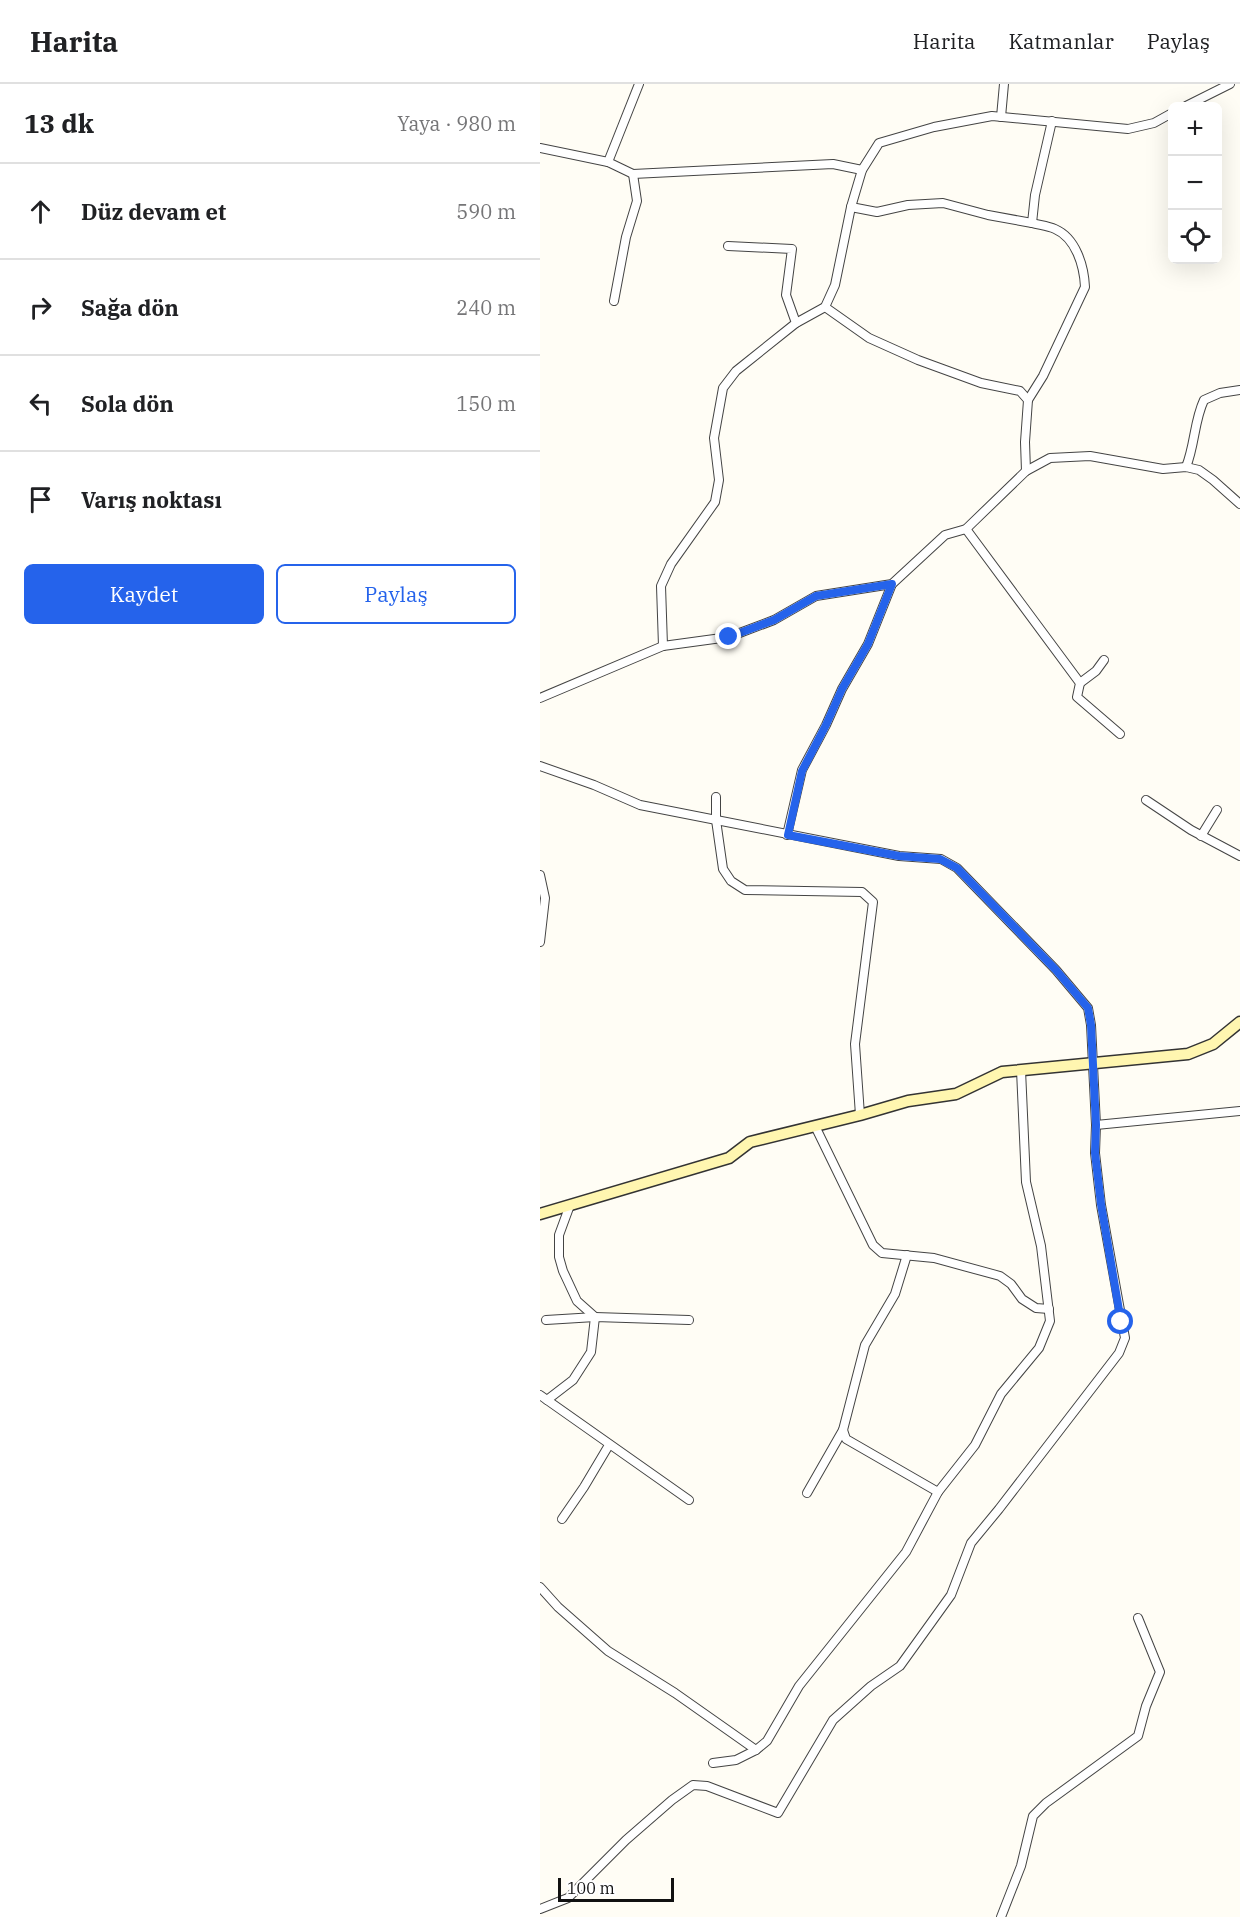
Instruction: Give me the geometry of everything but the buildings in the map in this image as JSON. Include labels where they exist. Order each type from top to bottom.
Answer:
[{"type":"street","points":[[608,162],[639,84]]},
{"type":"street","points":[[1001,117],[1004,84]]},
{"type":"street","points":[[1194,102],[1230,84]]},
{"type":"street","points":[[663,646],[661,586],[671,564],[715,502],[719,480],[714,438],[723,388],[736,371],[796,323],[825,307],[835,285],[851,207],[862,170],[879,143],[934,127],[992,116],[1128,129],[1154,123],[1168,116]]},
{"type":"street","points":[[1032,223],[1035,195],[1052,121]]},
{"type":"street","points":[[540,148],[608,162],[633,174],[833,164],[862,170]]},
{"type":"street","points":[[614,301],[626,237],[637,201],[633,174]]},
{"type":"street","points":[[851,207],[876,212],[908,205],[943,203],[1057,230],[1070,241],[1079,256],[1085,286],[1043,376],[1028,400],[1025,442],[1026,471]]},
{"type":"street","points":[[728,246],[792,249],[786,295],[796,323]]},
{"type":"street","points":[[825,307],[869,338],[918,360],[981,383],[1020,391],[1028,400]]},
{"type":"street","points":[[1186,467],[1192,452],[1198,412],[1204,400],[1221,393],[1240,390]]},
{"type":"street","points":[[788,835],[802,771],[842,689],[868,644],[892,584],[945,535],[966,529],[1026,471],[1050,458],[1089,456],[1163,469],[1186,467],[1199,470],[1240,504]]},
{"type":"street","points":[[966,529],[1080,683]]},
{"type":"street","points":[[540,698],[663,646],[729,637],[774,620],[816,596],[892,584]]},
{"type":"street","points":[[1104,660],[1096,671],[1080,683],[1077,697],[1120,734]]},
{"type":"street","points":[[540,766],[594,785],[640,805],[899,856],[940,859],[957,868],[1056,970],[1088,1008],[1091,1025],[1096,1125],[1095,1153],[1101,1204],[1125,1338],[1119,1353],[971,1543],[951,1595],[900,1666],[871,1686],[833,1720],[778,1813],[707,1786],[693,1785],[626,1840],[568,1898],[540,1909]]},
{"type":"street","points":[[716,797],[716,820],[723,870],[731,881],[745,890],[862,892],[873,902],[855,1044],[860,1115]]},
{"type":"street","points":[[1146,800],[1201,836],[1240,856]]},
{"type":"street","points":[[1201,836],[1217,810]]},
{"type":"street","points":[[540,875],[545,898],[540,942]]},
{"type":"street","points":[[540,1214],[729,1158],[750,1142],[909,1101],[956,1094],[1002,1072],[1188,1054],[1213,1044],[1240,1022]]},
{"type":"street","points":[[713,1763],[736,1760],[756,1750],[767,1740],[800,1686],[906,1552],[938,1492],[975,1445],[1001,1394],[1039,1348],[1050,1321],[1041,1246],[1026,1182],[1021,1070]]},
{"type":"street","points":[[1096,1125],[1240,1111]]},
{"type":"street","points":[[815,1126],[873,1245],[882,1253],[934,1258],[1000,1276],[1011,1284],[1023,1299],[1036,1308],[1049,1310]]},
{"type":"street","points":[[570,1205],[559,1235],[559,1257],[577,1301],[595,1317]]},
{"type":"street","points":[[807,1494],[843,1430],[865,1345],[895,1294],[907,1255]]},
{"type":"street","points":[[595,1317],[591,1352],[573,1380],[543,1397],[689,1500]]},
{"type":"street","points":[[546,1320],[595,1317],[689,1320]]},
{"type":"street","points":[[843,1430],[846,1439],[938,1492]]},
{"type":"street","points":[[562,1520],[609,1445]]},
{"type":"street","points":[[540,1587],[558,1607],[608,1651],[675,1693],[756,1750]]},
{"type":"street","points":[[1001,1917],[1021,1866],[1033,1816],[1046,1803],[1138,1736],[1146,1706],[1160,1672],[1138,1618]]},
{"type":"route","points":[[729,637],[774,620],[816,596],[892,584],[868,644],[842,689],[802,771],[788,835],[899,856],[940,859],[957,868],[1056,970],[1088,1008],[1091,1025],[1096,1125],[1095,1153],[1101,1204],[1121,1322]]}]
